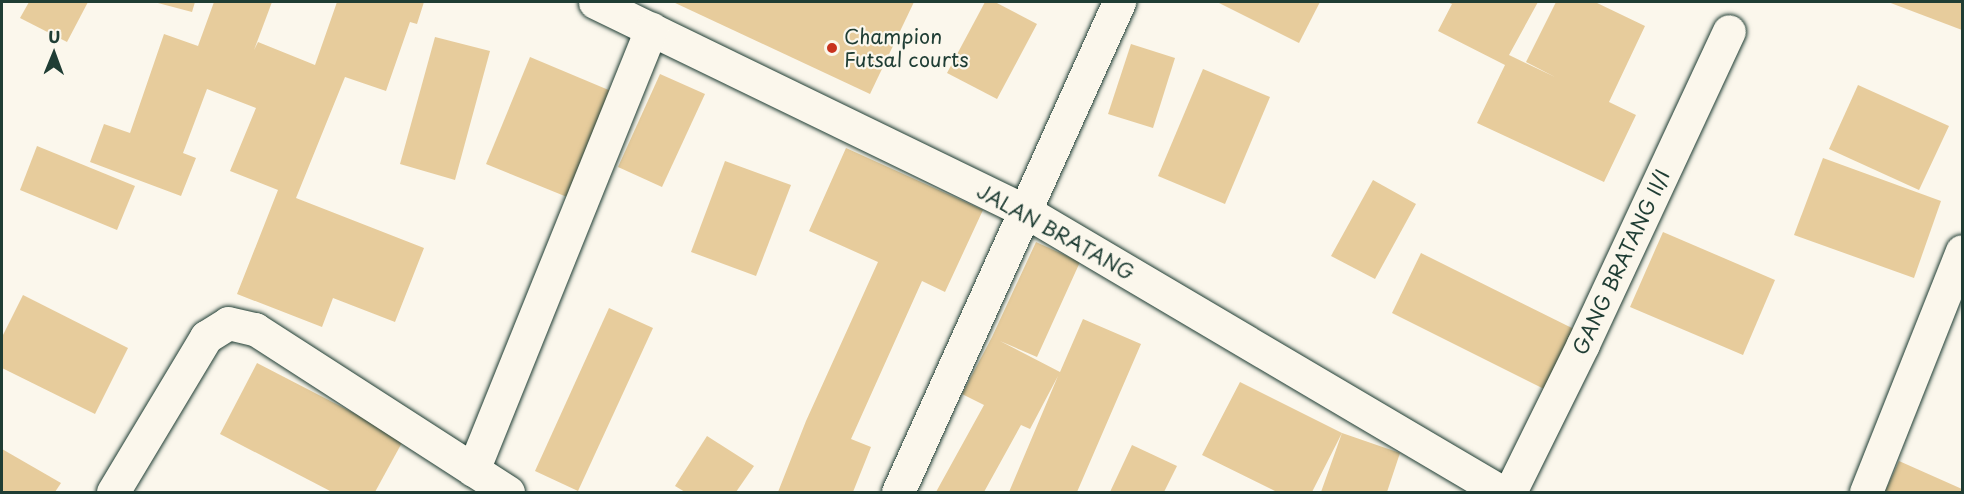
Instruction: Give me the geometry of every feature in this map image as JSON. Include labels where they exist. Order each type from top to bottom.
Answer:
[{"type":"street","name":"JALAN BRATANG","points":[[595,2],[1025,211],[1501,492]]},
{"type":"street","points":[[898,492],[1119,2]]},
{"type":"street","points":[[473,470],[651,29]]},
{"type":"street","name":"GANG BRATANG II/I","points":[[1510,492],[1556,402],[1729,30]]},
{"type":"street","points":[[1866,492],[1962,251]]},
{"type":"street","points":[[113,492],[206,336],[228,323],[255,329],[508,492]]},
{"type":"building","points":[[29,2],[88,2],[67,42],[20,18]]},
{"type":"building","points":[[154,2],[195,2],[192,12]]},
{"type":"building","points":[[214,2],[272,2],[254,50],[258,42],[315,65],[337,2],[424,2],[417,24],[410,22],[386,91],[345,77],[296,198],[424,248],[395,322],[333,298],[322,327],[237,294],[278,190],[230,171],[256,108],[207,89],[183,153],[196,158],[181,196],[90,162],[104,124],[130,133],[164,34],[198,46]]},
{"type":"building","name":"Champion Futsal courts","points":[[673,2],[914,2],[870,94]]},
{"type":"building","points":[[985,2],[995,2],[1037,24],[997,99],[947,73]]},
{"type":"building","points":[[1217,2],[1320,2],[1299,43]]},
{"type":"building","points":[[1447,2],[1538,2],[1509,55],[1555,77],[1526,62],[1556,2],[1595,2],[1645,26],[1609,102],[1636,115],[1604,182],[1477,123],[1505,65],[1438,31],[1452,4]]},
{"type":"building","points":[[1888,2],[1962,2],[1962,30]]},
{"type":"building","points":[[435,37],[490,51],[455,180],[400,164]]},
{"type":"building","points":[[1131,44],[1175,58],[1153,128],[1108,114]]},
{"type":"building","points":[[530,57],[611,91],[567,197],[486,164]]},
{"type":"building","points":[[1203,69],[1270,97],[1225,204],[1158,176]]},
{"type":"building","points":[[660,74],[705,94],[662,187],[618,167]]},
{"type":"building","points":[[1858,85],[1949,126],[1919,190],[1829,149]]},
{"type":"building","points":[[37,146],[135,186],[117,230],[20,190]]},
{"type":"building","points":[[846,148],[983,210],[945,292],[922,281],[851,439],[871,447],[853,492],[778,492],[806,421],[878,262],[809,231]]},
{"type":"building","points":[[1823,158],[1941,201],[1914,278],[1794,235]]},
{"type":"building","points":[[725,161],[791,185],[756,276],[691,252]]},
{"type":"building","points":[[1373,180],[1416,204],[1375,279],[1331,256]]},
{"type":"building","points":[[1663,232],[1775,280],[1743,355],[1630,307]]},
{"type":"building","points":[[1036,242],[1080,262],[1037,357],[1000,341],[1060,372],[1083,319],[1141,344],[1077,492],[1009,492],[1058,376],[1030,429],[1021,425],[984,492],[936,492],[984,405],[962,394],[992,337]]},
{"type":"building","points":[[1421,253],[1580,332],[1550,392],[1392,313]]},
{"type":"building","points":[[23,295],[128,348],[95,414],[2,368],[2,337]]},
{"type":"building","points":[[609,308],[653,328],[578,491],[535,471]]},
{"type":"building","points":[[257,363],[404,439],[375,492],[332,492],[220,434]]},
{"type":"building","points":[[1240,382],[1342,433],[1312,492],[1277,492],[1202,455]]},
{"type":"building","points":[[1342,433],[1400,453],[1387,492],[1321,492]]},
{"type":"building","points":[[707,436],[754,466],[736,492],[685,492],[675,486]]},
{"type":"building","points":[[1132,445],[1177,466],[1164,492],[1110,492]]},
{"type":"building","points":[[2,449],[61,483],[55,492],[2,492]]},
{"type":"building","points":[[1899,461],[1962,489],[1962,492],[1885,492]]},
{"type":"place","name":"Champion Futsal courts","points":[[832,48]]}]
